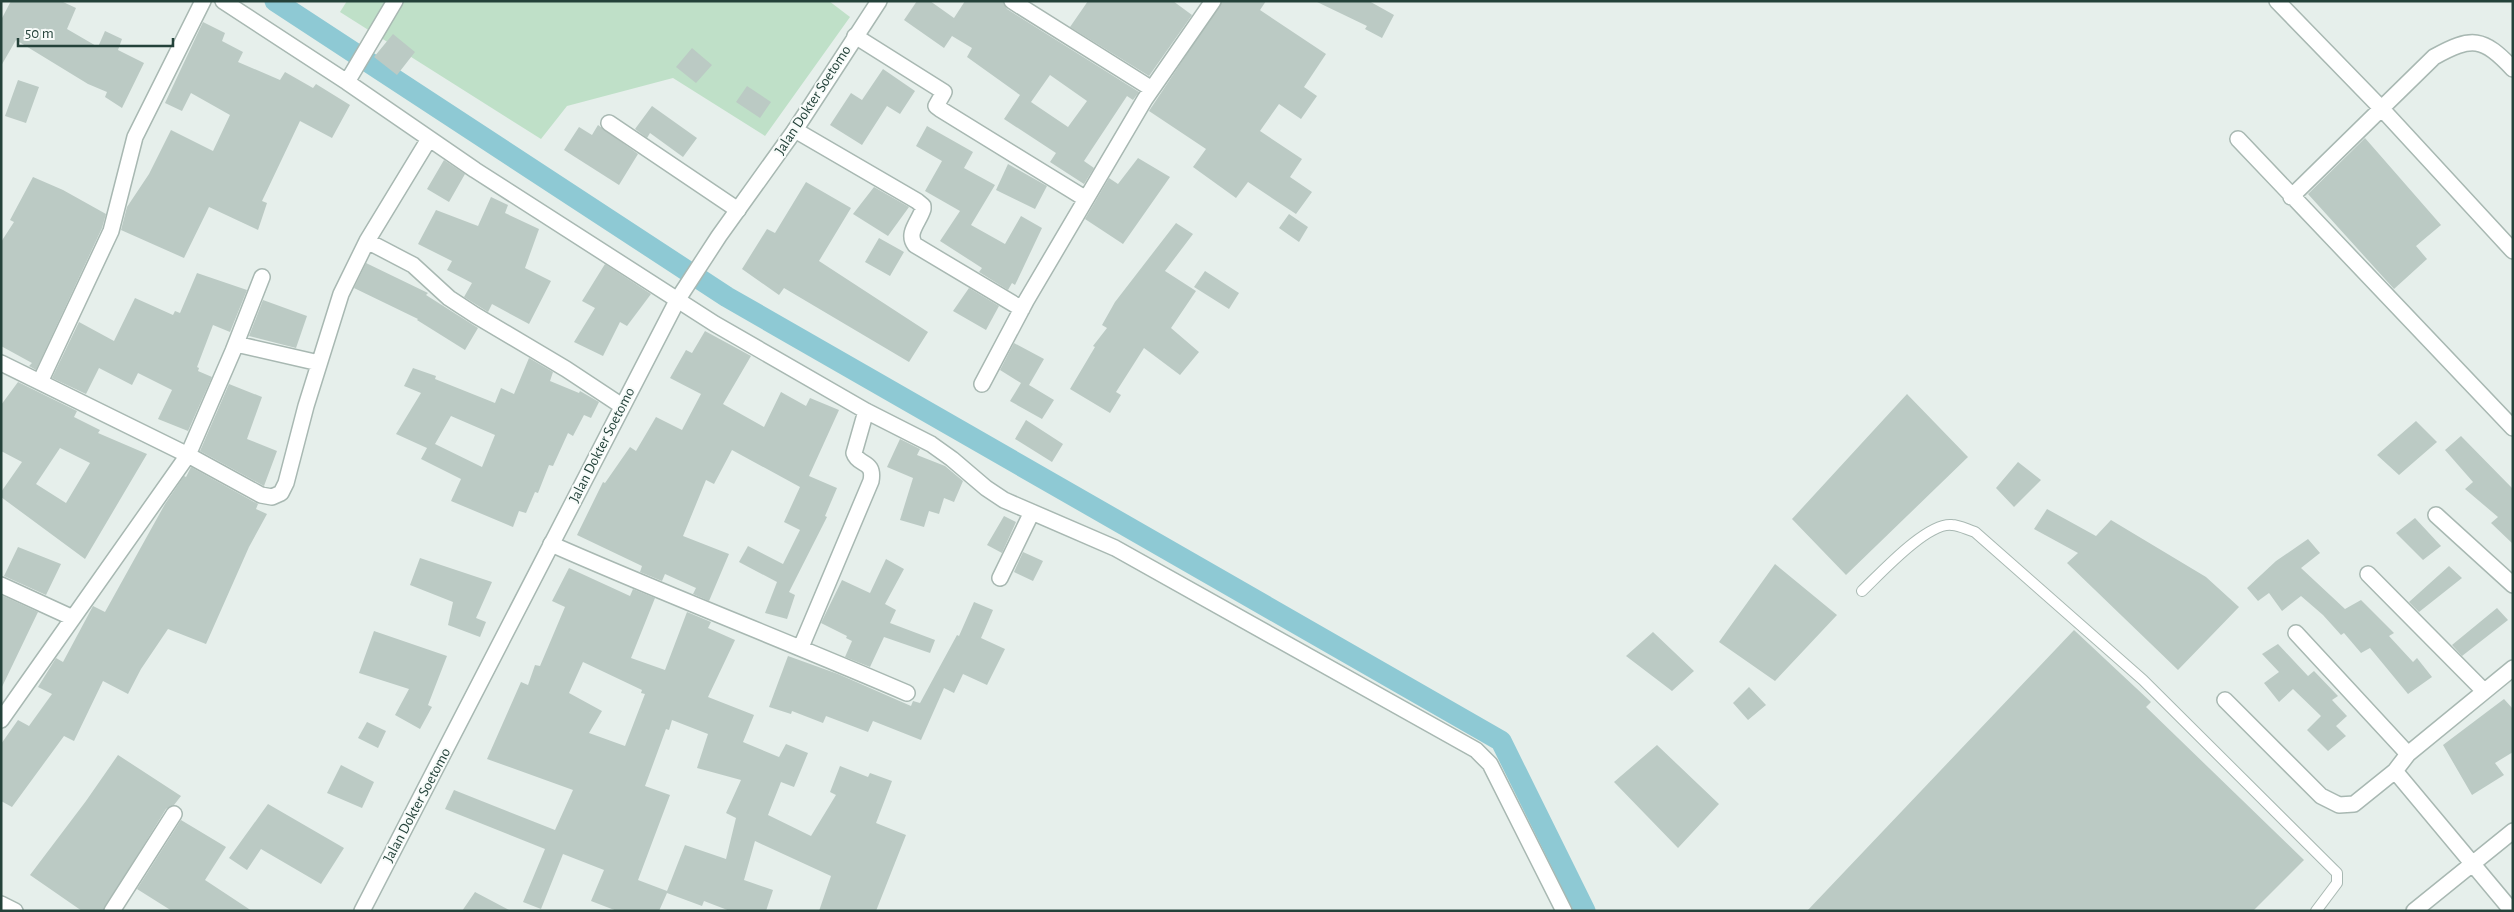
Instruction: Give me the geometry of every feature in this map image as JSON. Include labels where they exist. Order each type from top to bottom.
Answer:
[{"type":"street","points":[[40,382],[111,231],[135,137],[203,1]]},
{"type":"street","points":[[223,1],[350,77],[429,139],[772,358],[866,411],[931,444],[1004,500],[1115,548],[1476,750],[1490,764],[1564,911]]},
{"type":"street","points":[[350,77],[395,1]]},
{"type":"street","name":"Jalan Dokter Soetomo","points":[[362,911],[678,299],[719,236],[795,130],[879,1]]},
{"type":"street","points":[[1012,1],[1152,89]]},
{"type":"street","points":[[982,384],[1022,309],[1152,89],[1213,1]]},
{"type":"street","points":[[2277,1],[2382,109],[2513,251]]},
{"type":"street","points":[[855,36],[944,92],[936,106],[940,109],[1086,199]]},
{"type":"street","points":[[2291,197],[2434,57],[2458,43],[2478,42],[2496,51],[2513,69]]},
{"type":"street","points":[[609,123],[738,210]]},
{"type":"street","points":[[795,130],[918,200],[923,209],[912,233],[912,240],[916,245],[1022,309]]},
{"type":"street","points":[[1,363],[188,455],[260,495],[272,496],[281,493],[286,483],[319,363],[341,294],[367,241],[429,139]]},
{"type":"street","points":[[2238,139],[2291,197],[2513,428]]},
{"type":"street","points":[[367,241],[413,265],[449,298],[566,369],[622,406]]},
{"type":"street","points":[[1,720],[188,455],[236,344],[262,277]]},
{"type":"street","points":[[236,344],[319,363]]},
{"type":"street","points":[[800,647],[872,481],[873,474],[870,468],[855,457],[854,453],[866,411]]},
{"type":"street","points":[[1000,578],[1032,512]]},
{"type":"street","points":[[2436,515],[2513,585]]},
{"type":"street","points":[[551,544],[652,588],[800,647],[907,693]]},
{"type":"street","points":[[2368,574],[2483,690]]},
{"type":"street","points":[[1,585],[73,618]]},
{"type":"street","points":[[2296,632],[2408,754]]},
{"type":"street","points":[[2225,700],[2321,796],[2339,805],[2354,804],[2395,771],[2408,754],[2483,690],[2513,668]]},
{"type":"street","points":[[2395,771],[2512,911]]},
{"type":"street","points":[[112,911],[174,814]]},
{"type":"street","points":[[2414,911],[2513,831]]},
{"type":"lane","points":[[1862,591],[1916,542],[1937,527],[1952,524],[1975,532],[2143,680],[2337,873],[2337,883],[2316,911]]},
{"type":"green space","points":[[347,1],[829,1],[850,17],[765,136],[673,78],[567,106],[541,139],[340,12]]},
{"type":"building","points":[[11,1],[61,1],[76,8],[67,29],[98,47],[105,31],[122,39],[118,50],[144,63],[122,108],[105,97],[107,92],[88,84],[16,40],[1,66],[1,20]]},
{"type":"building","points":[[917,1],[930,1],[954,18],[965,1],[1003,1],[1007,9],[1139,92],[1133,100],[1127,96],[1084,161],[1094,168],[1084,184],[1050,162],[1056,153],[1004,119],[1020,95],[967,57],[972,48],[952,36],[944,48],[904,20]],"holes":[[[1050,75],[1087,101],[1068,127],[1031,102]]]},
{"type":"building","points":[[1088,1],[1173,1],[1192,15],[1149,76],[1070,27]]},
{"type":"building","points":[[1222,1],[1266,1],[1260,10],[1326,54],[1304,87],[1317,96],[1301,119],[1279,104],[1260,131],[1302,159],[1290,177],[1312,192],[1296,214],[1248,182],[1236,198],[1193,167],[1206,149],[1149,111]]},
{"type":"building","points":[[1315,1],[1369,1],[1394,15],[1382,38],[1365,29],[1367,26]]},
{"type":"building","points":[[203,22],[225,33],[222,41],[243,52],[238,62],[280,80],[285,72],[313,88],[316,84],[350,105],[332,138],[300,121],[262,201],[267,203],[258,230],[209,207],[184,258],[121,230],[127,207],[149,174],[171,130],[213,151],[230,115],[191,93],[182,111],[165,103]]},
{"type":"building","points":[[393,34],[415,52],[397,75],[374,57]]},
{"type":"building","points":[[692,48],[712,65],[696,83],[676,67]]},
{"type":"building","points":[[883,69],[915,91],[900,114],[887,106],[862,145],[830,125],[851,93],[862,100]]},
{"type":"building","points":[[18,80],[39,87],[26,123],[5,116]]},
{"type":"building","points":[[747,86],[771,102],[760,118],[736,102]]},
{"type":"building","points":[[652,106],[697,138],[683,157],[650,133],[647,138],[635,129]]},
{"type":"building","points":[[598,125],[638,154],[619,185],[564,150],[579,127],[592,135]]},
{"type":"building","points":[[927,126],[973,152],[964,168],[995,185],[971,225],[1005,244],[1021,216],[1042,228],[1015,285],[1012,283],[1008,290],[979,272],[982,268],[940,241],[960,211],[925,191],[942,161],[916,146]]},
{"type":"building","points":[[2365,138],[2441,225],[2416,246],[2427,259],[2394,289],[2308,194]]},
{"type":"building","points":[[1138,158],[1170,177],[1123,244],[1085,219],[1109,178],[1118,184]]},
{"type":"building","points":[[444,160],[465,174],[449,202],[427,189]]},
{"type":"building","points":[[1008,164],[1047,186],[1035,209],[996,190]]},
{"type":"building","points":[[33,177],[63,190],[106,214],[102,228],[36,370],[29,366],[32,363],[1,346],[1,242],[14,222],[10,220]]},
{"type":"building","points":[[806,182],[851,208],[819,261],[928,332],[909,362],[784,288],[779,295],[742,269],[767,229],[775,233]]},
{"type":"building","points":[[874,187],[909,207],[888,236],[853,214]]},
{"type":"building","points":[[491,197],[508,205],[505,213],[539,229],[525,268],[551,281],[529,324],[492,304],[488,312],[464,297],[472,283],[447,270],[452,261],[418,244],[436,210],[478,226]]},
{"type":"building","points":[[1289,214],[1308,227],[1299,242],[1279,228]]},
{"type":"building","points":[[1176,223],[1193,234],[1165,271],[1196,291],[1171,328],[1199,352],[1180,375],[1144,348],[1116,392],[1121,395],[1110,413],[1070,389],[1095,347],[1093,346],[1107,328],[1102,325],[1115,302]]},
{"type":"building","points":[[879,238],[904,252],[890,276],[865,262]]},
{"type":"building","points":[[366,263],[428,293],[426,295],[478,328],[465,350],[418,319],[354,288]]},
{"type":"building","points":[[605,264],[651,294],[627,326],[620,322],[603,356],[574,342],[595,308],[582,301]]},
{"type":"building","points":[[1205,271],[1239,293],[1229,309],[1194,287]]},
{"type":"building","points":[[197,273],[247,290],[230,332],[213,325],[197,367],[199,368],[198,371],[212,377],[188,431],[158,419],[172,390],[138,373],[132,385],[99,368],[86,394],[52,378],[79,322],[114,341],[135,298],[173,315],[175,311],[180,313]]},
{"type":"building","points":[[969,288],[999,306],[986,330],[953,311]]},
{"type":"building","points":[[263,300],[307,316],[296,348],[249,336]]},
{"type":"building","points":[[705,331],[751,356],[723,404],[764,427],[781,392],[806,406],[810,398],[839,410],[809,476],[837,488],[825,516],[827,517],[789,592],[795,595],[787,619],[765,613],[777,582],[739,562],[748,546],[783,564],[800,530],[784,522],[800,487],[732,450],[714,484],[706,480],[683,536],[729,554],[709,601],[693,594],[696,588],[665,574],[662,581],[640,572],[642,566],[577,535],[603,482],[605,483],[630,447],[636,451],[656,417],[682,430],[701,394],[670,378],[686,350],[692,353]]},
{"type":"building","points":[[1014,343],[1044,359],[1029,385],[1054,400],[1042,419],[1010,401],[1021,383],[1000,370]]},
{"type":"building","points":[[529,358],[553,372],[550,381],[579,393],[580,391],[599,402],[591,418],[584,415],[573,436],[568,433],[553,466],[549,465],[538,493],[535,492],[526,513],[519,511],[513,527],[451,501],[461,479],[421,459],[427,448],[396,434],[421,393],[404,386],[413,368],[436,376],[435,379],[495,403],[501,388],[514,394]],"holes":[[[451,416],[495,435],[482,467],[435,444]]]},
{"type":"building","points":[[18,382],[77,411],[74,417],[100,430],[98,433],[147,454],[85,559],[1,497],[1,492],[22,462],[1,451],[1,405]],"holes":[[[60,448],[90,463],[66,503],[36,484]]]},
{"type":"building","points":[[229,384],[262,397],[247,439],[277,451],[264,486],[200,451]]},
{"type":"building","points":[[1907,394],[1968,457],[1846,575],[1792,519]]},
{"type":"building","points":[[1026,420],[1063,444],[1052,462],[1015,439]]},
{"type":"building","points":[[2416,421],[2437,442],[2399,475],[2377,455]]},
{"type":"building","points":[[2461,436],[2513,489],[2513,544],[2491,523],[2498,517],[2465,489],[2473,482],[2445,450]]},
{"type":"building","points":[[900,439],[920,449],[917,455],[945,466],[963,481],[954,502],[944,498],[939,514],[929,511],[924,527],[900,520],[913,478],[887,467]]},
{"type":"building","points":[[2018,462],[2041,480],[2014,507],[1996,488]]},
{"type":"building","points":[[191,467],[258,504],[256,509],[267,514],[249,547],[206,644],[168,629],[141,669],[128,694],[103,681],[74,741],[64,736],[12,807],[1,801],[1,744],[18,720],[29,726],[52,694],[38,687],[56,658],[63,662],[93,606],[105,612],[165,504],[184,476],[186,477]]},
{"type":"building","points":[[2047,509],[2096,536],[2111,520],[2206,577],[2239,607],[2178,670],[2067,563],[2078,553],[2034,529]]},
{"type":"building","points":[[1004,516],[1016,522],[1002,553],[987,545]]},
{"type":"building","points":[[2415,518],[2441,546],[2423,560],[2396,533]]},
{"type":"building","points":[[2308,539],[2320,553],[2301,568],[2345,609],[2361,600],[2394,633],[2389,636],[2413,662],[2417,658],[2432,677],[2408,694],[2370,648],[2361,653],[2344,633],[2341,635],[2323,615],[2301,596],[2282,611],[2269,593],[2258,601],[2247,588],[2276,561]]},
{"type":"building","points":[[18,547],[61,564],[46,595],[4,576]]},
{"type":"building","points":[[1023,552],[1043,561],[1033,581],[1014,572]]},
{"type":"building","points":[[420,558],[492,582],[476,618],[486,622],[480,637],[448,625],[453,602],[410,585]]},
{"type":"building","points":[[886,559],[904,569],[885,604],[896,610],[890,623],[935,640],[930,653],[884,637],[870,667],[845,657],[852,641],[846,638],[847,636],[821,623],[842,580],[870,593]]},
{"type":"building","points":[[1775,564],[1837,615],[1775,681],[1719,642]]},
{"type":"building","points":[[2449,566],[2462,578],[2419,612],[2409,602]]},
{"type":"building","points":[[569,568],[630,596],[633,589],[655,598],[631,658],[665,670],[687,612],[711,622],[708,628],[735,640],[708,697],[754,715],[743,742],[779,757],[786,744],[808,753],[794,787],[781,782],[768,815],[811,836],[836,795],[830,792],[840,766],[868,777],[870,773],[892,781],[876,823],[906,835],[876,911],[819,911],[831,876],[755,841],[744,880],[773,890],[766,911],[730,911],[704,901],[702,906],[667,893],[659,911],[617,911],[591,901],[604,870],[563,854],[541,909],[523,902],[545,849],[445,809],[454,790],[555,830],[573,790],[487,759],[521,682],[528,685],[535,665],[540,666],[565,607],[552,601]],"holes":[[[583,662],[642,690],[641,693],[645,694],[625,746],[589,733],[602,711],[569,693]],[[672,720],[708,734],[697,768],[741,780],[726,813],[736,818],[726,859],[685,845],[667,891],[638,880],[670,795],[645,786],[666,729],[669,730]]]},
{"type":"building","points":[[1,595],[38,612],[1,689]]},
{"type":"building","points":[[974,602],[993,610],[981,638],[1005,649],[987,685],[963,674],[954,693],[944,688],[921,740],[873,721],[868,732],[826,716],[823,723],[792,711],[791,714],[769,707],[788,656],[838,674],[911,706],[913,701],[920,703],[957,635],[959,636]]},
{"type":"building","points":[[2497,608],[2508,620],[2462,656],[2452,645]]},
{"type":"building","points":[[2074,630],[2151,702],[2146,707],[2304,860],[2253,911],[1807,911]]},
{"type":"building","points":[[374,631],[447,656],[428,705],[432,707],[420,729],[395,715],[409,689],[359,673]]},
{"type":"building","points":[[1653,632],[1694,671],[1672,691],[1626,656]]},
{"type":"building","points":[[2278,644],[2308,676],[2314,671],[2338,696],[2332,700],[2347,716],[2336,726],[2346,736],[2328,751],[2307,730],[2321,716],[2293,689],[2279,702],[2264,683],[2279,672],[2262,654]]},
{"type":"building","points":[[1749,687],[1766,705],[1748,720],[1733,703]]},
{"type":"building","points":[[2504,699],[2513,709],[2513,752],[2495,763],[2504,775],[2472,795],[2443,745]]},
{"type":"building","points":[[367,722],[386,731],[378,748],[358,738]]},
{"type":"building","points":[[1657,745],[1719,804],[1678,848],[1614,782]]},
{"type":"building","points":[[118,755],[181,796],[174,805],[166,809],[103,911],[82,911],[30,875]]},
{"type":"building","points":[[341,765],[374,782],[362,808],[327,793]]},
{"type":"building","points":[[268,804],[344,848],[321,884],[261,849],[247,870],[229,858]]},
{"type":"building","points":[[181,820],[226,847],[205,880],[252,911],[172,911],[137,889]]},
{"type":"building","points":[[475,892],[511,911],[462,911]]},
{"type":"waterway","points":[[275,1],[727,297],[1501,741],[1585,911]]}]
